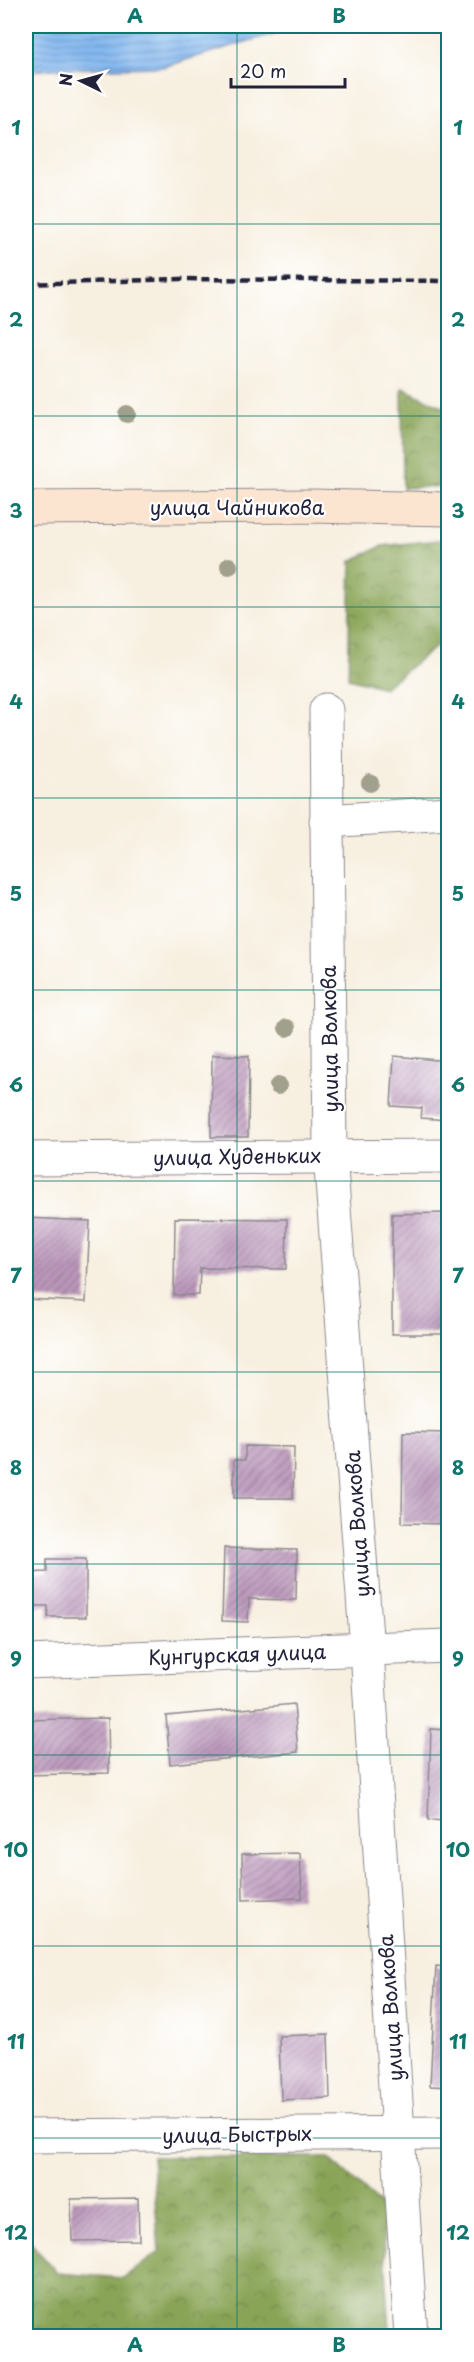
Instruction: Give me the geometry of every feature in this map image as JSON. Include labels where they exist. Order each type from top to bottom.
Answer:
[{"type":"street","name":"улица Чайникова","points":[[26,508],[310,506],[448,509]]},
{"type":"street","name":"улица Волкова","points":[[326,710],[330,1155],[367,1650],[411,2337]]},
{"type":"street","points":[[326,821],[448,813]]},
{"type":"street","name":"улица Худеньких","points":[[26,1159],[330,1155],[448,1156]]},
{"type":"street","name":"Кунгурская улица","points":[[26,1662],[448,1646]]},
{"type":"street","name":"улица Быстрых","points":[[26,2136],[448,2133]]},
{"type":"green space","points":[[402,388],[448,409],[448,486],[403,488]]},
{"type":"green space","points":[[448,539],[448,637],[384,688],[348,678],[351,561],[382,546]]},
{"type":"green space","points":[[152,2157],[328,2157],[382,2206],[390,2330],[348,2336],[26,2336],[26,2237],[57,2273],[123,2278],[159,2252]]},
{"type":"water","points":[[26,26],[299,26],[163,67],[50,69],[26,72]]},
{"type":"water","points":[[348,26],[437,26],[389,34]]},
{"type":"building","points":[[212,1055],[249,1056],[248,1137],[211,1137]]},
{"type":"building","points":[[394,1056],[448,1061],[448,1120],[421,1118],[422,1108],[391,1106]]},
{"type":"building","points":[[448,1213],[448,1334],[392,1334],[392,1214]]},
{"type":"building","points":[[26,1218],[90,1221],[86,1302],[26,1299]]},
{"type":"building","points":[[175,1218],[287,1219],[286,1269],[200,1268],[199,1295],[174,1295]]},
{"type":"building","points":[[403,1432],[448,1433],[447,1524],[402,1523]]},
{"type":"building","points":[[245,1446],[294,1447],[293,1498],[234,1498],[234,1460],[245,1460]]},
{"type":"building","points":[[224,1548],[297,1550],[296,1600],[249,1599],[248,1622],[222,1621]]},
{"type":"building","points":[[47,1559],[86,1559],[86,1617],[48,1617],[48,1606],[26,1606],[26,1573],[47,1572]]},
{"type":"building","points":[[294,1704],[298,1752],[170,1764],[166,1716]]},
{"type":"building","points":[[108,1718],[109,1773],[26,1775],[26,1720]]},
{"type":"building","points":[[431,1729],[448,1730],[448,1821],[428,1820]]},
{"type":"building","points":[[300,1853],[302,1898],[243,1900],[242,1854]]},
{"type":"building","points":[[436,1966],[448,1967],[448,2087],[430,2086]]},
{"type":"building","points":[[328,2034],[330,2098],[281,2100],[279,2036]]},
{"type":"building","points":[[138,2198],[139,2240],[72,2241],[71,2199]]},
{"type":"railway","points":[[26,284],[180,279],[448,281]]}]
